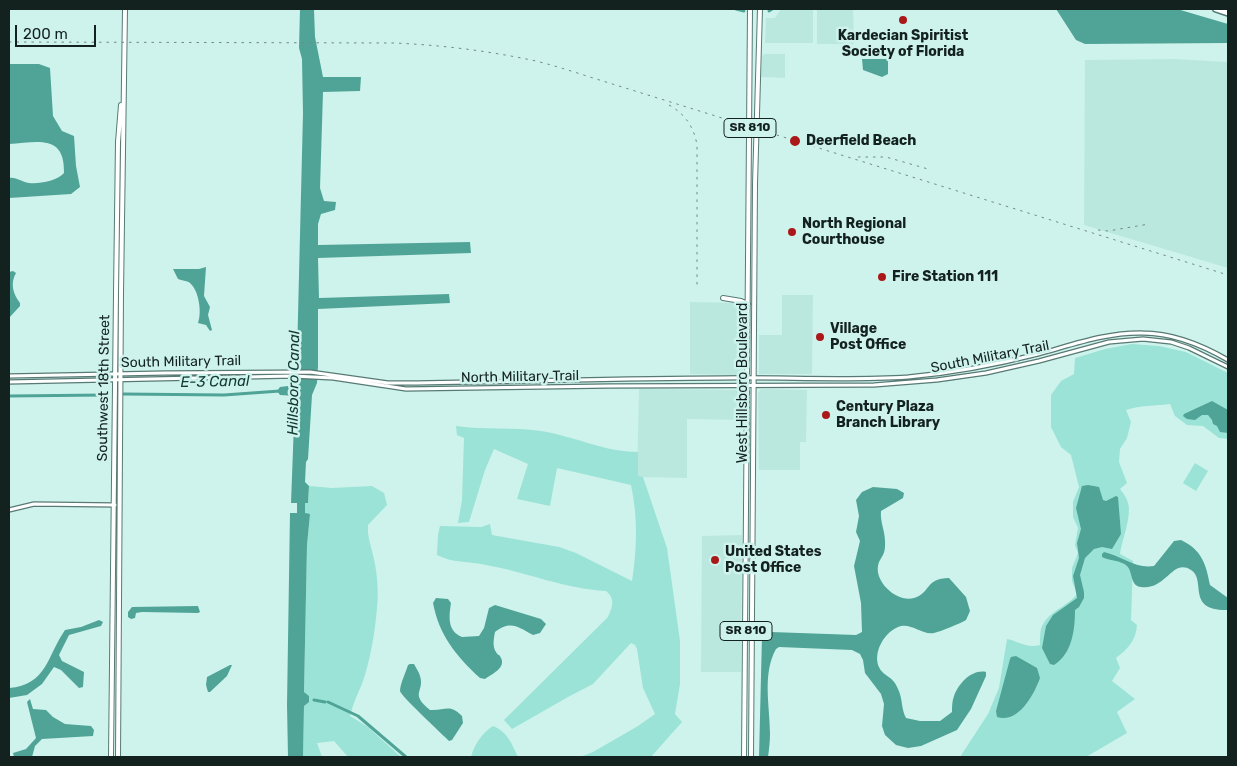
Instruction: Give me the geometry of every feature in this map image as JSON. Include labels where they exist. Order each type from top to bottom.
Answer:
[{"type":"highway","points":[[1216,9],[1228,13]]},
{"type":"main road","name":"Southwest 18th Street","points":[[118,757],[125,9]]},
{"type":"main road","name":"West Hillsboro Boulevard","points":[[744,757],[750,9]]},
{"type":"main road","name":"West Hillsboro Boulevard","points":[[752,757],[755,230],[760,9]]},
{"type":"main road","name":"Southwest 18th Street","points":[[111,757],[118,142],[125,20]]},
{"type":"main road","points":[[750,162],[754,166],[756,174]]},
{"type":"main road","points":[[749,220],[755,230]]},
{"type":"main road","points":[[723,298],[748,304]]},
{"type":"main road","points":[[746,568],[753,574]]},
{"type":"main road","points":[[746,576],[750,578],[753,585]]},
{"type":"street","name":"South Military Trail","points":[[748,378],[875,378],[937,374],[1007,362],[1094,339],[1127,333],[1172,336],[1204,347],[1228,360]]},
{"type":"street","name":"South Military Trail","points":[[748,385],[874,385],[937,380],[1008,368],[1109,342],[1143,339],[1171,342],[1200,352],[1228,367]]},
{"type":"street","name":"South Military Trail","points":[[9,376],[293,374]]},
{"type":"street","name":"South Military Trail","points":[[9,382],[293,374]]},
{"type":"street","name":"North Military Trail","points":[[293,374],[320,375],[388,383],[748,378]]},
{"type":"street","name":"North Military Trail","points":[[320,375],[406,389],[748,385]]},
{"type":"street","points":[[9,510],[34,504],[120,505]]},
{"type":"shaded area","name":"Hillsboro Canal","points":[[300,9],[314,9],[315,37],[323,77],[361,77],[360,91],[323,92],[320,188],[324,201],[336,202],[335,210],[321,214],[318,224],[318,245],[470,242],[471,253],[318,258],[319,298],[449,294],[450,303],[318,309],[317,383],[312,395],[305,482],[309,486],[308,503],[305,503],[305,513],[310,514],[307,545],[304,692],[309,696],[309,702],[304,706],[303,757],[288,757],[290,513],[297,513],[297,503],[291,503],[295,396],[280,395],[277,391],[280,387],[296,385],[300,363],[297,356],[303,113],[302,59],[299,48]]},
{"type":"shaded area","points":[[781,9],[813,9],[813,43],[765,43],[766,18],[775,18]]},
{"type":"shaded area","points":[[817,9],[853,9],[854,44],[817,44]]},
{"type":"shaded area","points":[[1056,9],[1177,9],[1228,24],[1228,43],[1085,44],[1076,40]]},
{"type":"shaded area","points":[[764,54],[785,54],[785,78],[761,77],[762,56]]},
{"type":"shaded area","points":[[862,59],[888,59],[888,74],[882,77],[863,70]]},
{"type":"shaded area","points":[[1175,59],[1228,62],[1228,268],[1084,225],[1085,60]]},
{"type":"shaded area","points":[[9,64],[39,64],[50,68],[53,116],[62,131],[74,136],[76,166],[80,187],[71,194],[9,198],[9,178],[29,183],[38,183],[53,180],[64,173],[63,160],[55,146],[39,142],[9,144]]},
{"type":"shaded area","points":[[206,267],[204,296],[210,307],[208,315],[212,330],[210,331],[206,325],[198,323],[200,313],[196,291],[188,282],[178,279],[173,269],[199,269]]},
{"type":"shaded area","points":[[13,271],[16,273],[13,288],[20,306],[9,318],[9,272]]},
{"type":"shaded area","points":[[782,295],[813,295],[812,374],[759,374],[759,335],[782,335]]},
{"type":"shaded area","points":[[690,302],[741,303],[745,306],[743,372],[739,375],[690,374]]},
{"type":"shaded area","points":[[1132,344],[1159,346],[1186,352],[1228,373],[1228,439],[1219,438],[1203,426],[1187,425],[1175,416],[1170,404],[1142,406],[1126,410],[1131,422],[1127,438],[1120,449],[1119,462],[1127,483],[1120,489],[1127,501],[1129,514],[1120,554],[1133,561],[1131,620],[1137,625],[1131,644],[1116,658],[1120,668],[1112,681],[1135,699],[1117,712],[1127,733],[1086,757],[960,757],[988,714],[999,688],[1007,639],[1027,645],[1040,645],[1041,631],[1044,623],[1077,594],[1072,581],[1072,568],[1078,553],[1075,545],[1078,528],[1073,517],[1073,502],[1079,487],[1071,455],[1061,447],[1051,427],[1051,395],[1061,381],[1074,374],[1075,358],[1105,349]]},
{"type":"shaded area","points":[[639,389],[743,390],[743,420],[687,419],[687,478],[637,477]]},
{"type":"shaded area","points":[[761,389],[807,390],[806,442],[800,442],[800,470],[759,470],[758,393]]},
{"type":"shaded area","points":[[1212,401],[1228,410],[1228,433],[1220,432],[1208,415],[1202,415],[1195,420],[1187,419],[1183,416]]},
{"type":"shaded area","points":[[456,426],[541,431],[601,447],[638,452],[638,476],[643,477],[667,548],[680,641],[680,684],[675,714],[682,722],[651,757],[580,757],[593,752],[655,714],[643,688],[637,649],[631,643],[593,684],[512,729],[504,720],[608,617],[612,607],[612,600],[606,591],[561,584],[501,568],[455,561],[437,555],[440,526],[481,527],[490,524],[492,535],[559,547],[576,553],[632,581],[636,533],[631,485],[557,468],[550,506],[517,499],[528,464],[494,449],[485,470],[469,522],[458,523],[462,500],[464,438],[457,435]]},
{"type":"shaded area","points":[[1195,463],[1208,471],[1196,491],[1183,483]]},
{"type":"shaded area","points":[[309,486],[332,488],[372,486],[384,493],[387,505],[368,525],[376,568],[378,602],[370,656],[350,716],[368,727],[401,757],[348,757],[334,741],[317,743],[322,757],[303,757],[304,706],[309,696],[304,692],[307,545],[310,514],[305,514],[305,503],[308,503]]},
{"type":"shaded area","points":[[1082,486],[1099,487],[1103,500],[1106,501],[1116,496],[1118,497],[1121,534],[1112,549],[1102,547],[1094,549],[1085,558],[1080,575],[1084,598],[1075,610],[1073,633],[1069,648],[1065,655],[1054,665],[1050,664],[1042,648],[1046,626],[1053,615],[1077,598],[1073,576],[1079,558],[1077,543],[1081,529],[1076,508]]},
{"type":"shaded area","points":[[873,487],[897,489],[904,493],[903,498],[881,511],[885,546],[878,566],[878,572],[884,585],[895,595],[908,599],[919,596],[936,580],[949,578],[966,597],[970,611],[966,620],[934,633],[905,626],[895,628],[881,643],[877,657],[880,669],[896,685],[900,693],[906,718],[920,721],[940,721],[952,712],[954,696],[959,686],[967,678],[981,672],[986,672],[986,676],[971,709],[957,730],[921,746],[908,748],[896,745],[885,735],[882,726],[884,704],[881,694],[865,673],[860,654],[852,650],[779,647],[776,649],[772,659],[768,679],[770,743],[768,757],[759,757],[762,636],[771,632],[856,635],[862,632],[861,603],[854,566],[860,541],[856,532],[859,516],[856,500],[862,492]]},
{"type":"shaded area","points":[[742,535],[741,672],[701,672],[702,536]]},
{"type":"shaded area","points":[[1181,540],[1194,548],[1202,558],[1210,585],[1228,598],[1228,610],[1206,606],[1199,594],[1195,575],[1191,570],[1184,567],[1173,571],[1157,584],[1150,587],[1141,587],[1137,586],[1133,581],[1127,566],[1102,557],[1104,552],[1141,566],[1154,566],[1174,541]]},
{"type":"shaded area","points":[[436,598],[448,599],[451,603],[451,627],[462,637],[479,636],[484,628],[489,608],[495,605],[541,619],[546,624],[540,633],[533,635],[514,626],[506,626],[495,632],[494,647],[498,655],[500,655],[502,665],[485,679],[480,678],[456,653],[444,635],[433,603]]},
{"type":"shaded area","points":[[198,606],[200,612],[198,613],[142,612],[136,613],[135,618],[131,619],[128,617],[128,612],[132,607]]},
{"type":"shaded area","points":[[99,620],[103,622],[101,626],[69,635],[59,655],[62,661],[84,672],[83,687],[79,688],[61,670],[54,667],[42,684],[27,695],[9,698],[9,688],[22,686],[39,675],[65,630],[81,627]]},
{"type":"shaded area","points":[[1016,656],[1037,668],[1040,678],[1029,700],[1018,712],[1005,718],[997,717],[996,711],[1010,659]]},
{"type":"shaded area","points":[[414,664],[420,674],[420,700],[430,710],[447,708],[458,712],[462,716],[463,723],[452,740],[449,741],[413,707],[400,691],[408,665]]},
{"type":"shaded area","points":[[232,665],[227,676],[208,692],[206,685],[207,677]]},
{"type":"shaded area","points":[[30,699],[33,709],[46,710],[65,724],[91,726],[94,730],[93,736],[42,739],[35,746],[32,757],[14,757],[13,753],[26,749],[36,738],[27,702]]},
{"type":"shaded area","points":[[493,726],[502,731],[518,757],[471,757],[479,740]]},
{"type":"waterway","points":[[736,9],[744,11]]},
{"type":"waterway","name":"E-3 Canal","points":[[124,394],[224,395],[280,391]]},
{"type":"waterway","name":"E-3 Canal","points":[[9,396],[105,395]]},
{"type":"waterway","points":[[314,700],[325,702]]},
{"type":"waterway","points":[[328,702],[358,716],[406,757]]},
{"type":"railway","points":[[9,42],[394,43],[448,47],[518,57],[563,68],[1228,275]]},
{"type":"railway","points":[[669,105],[688,122],[694,132],[697,145],[697,288]]},
{"type":"railway","points":[[858,157],[886,157],[928,169]]},
{"type":"railway","points":[[1098,230],[1108,231],[1149,224]]},
{"type":"place","name":"Kardecian Spiritist Society of Florida","points":[[903,20]]},
{"type":"place","name":"Deerfield Beach","points":[[795,141]]},
{"type":"place","name":"North Regional Courthouse","points":[[792,232]]},
{"type":"place","name":"Fire Station 111","points":[[882,277]]},
{"type":"place","name":"Village Post Office","points":[[820,337]]},
{"type":"place","name":"Century Plaza Branch Library","points":[[826,415]]},
{"type":"place","name":"United States Post Office","points":[[715,560]]}]
